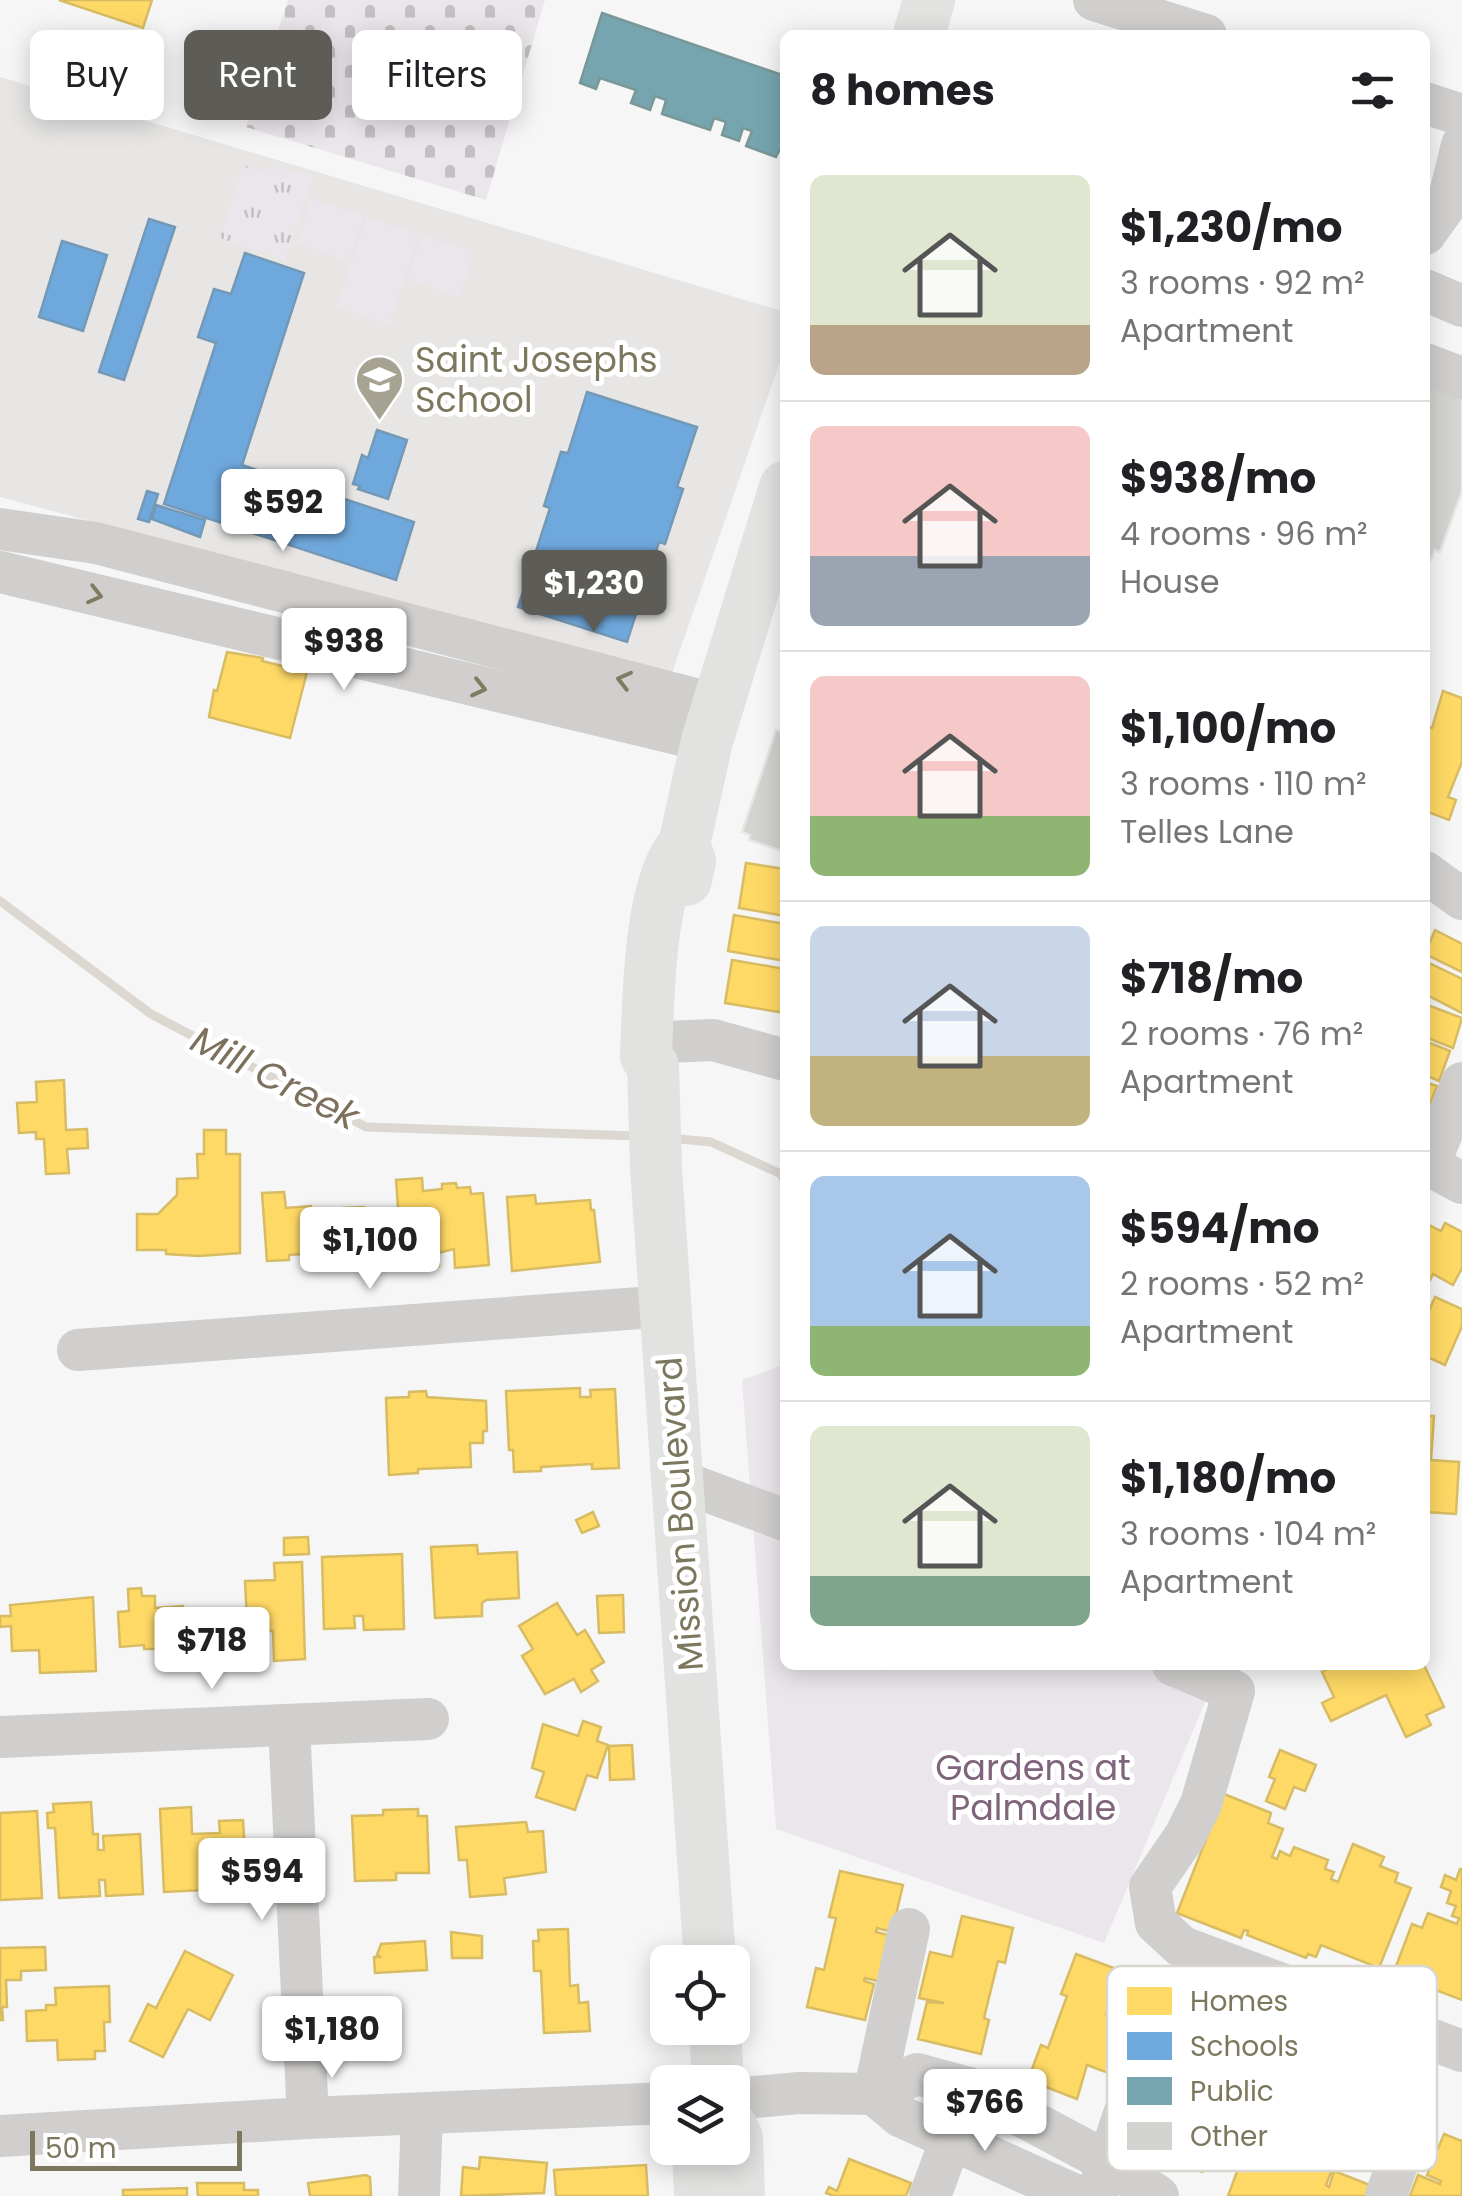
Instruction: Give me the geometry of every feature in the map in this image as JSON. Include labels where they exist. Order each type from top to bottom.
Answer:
[{"type":"main road","points":[[920,30],[929,0]]},
{"type":"main road","name":"Mission Boulevard","points":[[709,1945],[656,1168],[657,1069],[646,1056],[656,929],[673,856],[684,845],[712,723],[780,503]]},
{"type":"main road","points":[[699,2165],[700,2196]]},
{"type":"main road","points":[[738,2165],[740,2196]]},
{"type":"street","points":[[1094,0],[1190,30]]},
{"type":"street","points":[[1430,105],[1462,115]]},
{"type":"street","points":[[1430,227],[1448,202],[1462,145]]},
{"type":"street","points":[[1430,292],[1462,306]]},
{"type":"street","points":[[1430,366],[1462,378]]},
{"type":"street","points":[[0,528],[96,543],[712,723]]},
{"type":"street","points":[[0,572],[712,723]]},
{"type":"street","points":[[1430,876],[1462,900]]},
{"type":"street","points":[[657,1069],[713,1040],[780,1059]]},
{"type":"street","points":[[1439,1170],[1462,1083]]},
{"type":"street","points":[[78,1350],[666,1306]]},
{"type":"street","points":[[677,1480],[780,1518]]},
{"type":"street","points":[[1183,1670],[1234,1692],[1201,1804],[1185,1836],[1150,1886],[1156,1922],[1182,1948],[1231,1966]]},
{"type":"street","points":[[0,1737],[428,1719]]},
{"type":"street","points":[[289,1725],[308,2118]]},
{"type":"street","points":[[874,2094],[909,1929]]},
{"type":"street","points":[[1437,2042],[1462,2051]]},
{"type":"street","points":[[750,2097],[800,2093],[874,2094],[917,2074],[969,2088],[1102,2179],[1158,2196]]},
{"type":"street","points":[[930,2196],[969,2088]]},
{"type":"street","points":[[874,2094],[900,2116],[1077,2196]]},
{"type":"street","points":[[0,2136],[650,2104]]},
{"type":"street","points":[[419,2196],[422,2115]]},
{"type":"street","points":[[1386,2196],[1395,2171]]},
{"type":"shaded area","name":"Saint Josephs School","points":[[0,77],[30,86],[30,120],[144,120],[780,311],[780,361],[671,676],[0,497]]},
{"type":"green space","points":[[288,0],[545,0],[522,78],[522,30],[352,30],[352,120],[510,120],[486,200],[246,127],[248,120],[332,120],[332,30],[278,30]]},
{"type":"green space","points":[[244,165],[262,172],[271,167],[314,176],[285,260],[220,238]]},
{"type":"green space","points":[[311,198],[363,216],[348,261],[297,243]]},
{"type":"green space","points":[[367,217],[419,234],[389,324],[337,307]]},
{"type":"green space","points":[[422,235],[474,252],[459,297],[407,279]]},
{"type":"green space","name":"Gardens at Palmdale","points":[[780,1366],[780,1670],[1236,1670],[1213,1683],[1104,1943],[776,1829],[742,1380]]},
{"type":"building: Homes","points":[[59,0],[152,0],[143,28]]},
{"type":"building: Homes","points":[[227,652],[307,672],[290,738],[209,717]]},
{"type":"building: Homes","points":[[1443,691],[1462,698],[1462,762],[1448,797],[1456,800],[1449,820],[1430,813],[1432,728]]},
{"type":"building: Homes","points":[[746,863],[780,868],[780,915],[739,908]]},
{"type":"building: Homes","points":[[734,915],[780,923],[780,960],[728,951]]},
{"type":"building: Homes","points":[[1435,930],[1462,944],[1462,972],[1430,956]]},
{"type":"building: Homes","points":[[732,960],[780,968],[780,1012],[725,1003]]},
{"type":"building: Homes","points":[[1430,963],[1462,979],[1462,1013],[1430,997]]},
{"type":"building: Homes","points":[[1430,1006],[1462,1018],[1453,1048],[1430,1039]]},
{"type":"building: Homes","points":[[1430,1043],[1450,1051],[1439,1081],[1430,1077]]},
{"type":"building: Homes","points":[[64,1080],[66,1130],[87,1129],[88,1148],[67,1149],[69,1173],[46,1174],[44,1139],[36,1139],[36,1132],[19,1133],[17,1103],[37,1102],[36,1082]]},
{"type":"building: Homes","points":[[1430,1084],[1437,1086],[1430,1104]]},
{"type":"building: Homes","points":[[204,1130],[226,1130],[226,1154],[240,1154],[240,1253],[199,1256],[137,1250],[137,1214],[158,1214],[177,1195],[177,1179],[198,1178],[197,1154],[204,1154]]},
{"type":"building: Homes","points":[[422,1178],[423,1191],[456,1183],[457,1188],[470,1187],[471,1194],[483,1193],[489,1265],[455,1268],[454,1249],[438,1253],[439,1266],[402,1264],[396,1180]]},
{"type":"building: Homes","points":[[284,1192],[286,1208],[311,1206],[314,1233],[344,1225],[343,1208],[364,1207],[365,1222],[372,1222],[376,1263],[346,1266],[345,1251],[289,1255],[289,1260],[267,1261],[262,1193]]},
{"type":"building: Homes","points":[[535,1195],[536,1204],[590,1200],[600,1262],[512,1271],[507,1197]]},
{"type":"building: Homes","points":[[1445,1223],[1462,1232],[1462,1268],[1453,1285],[1433,1274],[1430,1280],[1430,1226],[1441,1231]]},
{"type":"building: Homes","points":[[1435,1297],[1462,1309],[1462,1326],[1445,1365],[1430,1358],[1430,1308]]},
{"type":"building: Homes","points":[[580,1388],[580,1397],[591,1397],[590,1390],[615,1389],[619,1468],[592,1469],[592,1464],[514,1472],[506,1391]]},
{"type":"building: Homes","points":[[426,1391],[427,1397],[486,1401],[487,1431],[483,1431],[483,1443],[470,1443],[471,1467],[418,1469],[418,1473],[389,1475],[386,1398]]},
{"type":"building: Homes","points":[[1430,1416],[1434,1416],[1431,1460],[1459,1462],[1456,1514],[1430,1512]]},
{"type":"building: Homes","points":[[593,1512],[599,1526],[582,1533],[576,1520]]},
{"type":"building: Homes","points":[[308,1537],[309,1554],[284,1555],[284,1538]]},
{"type":"building: Homes","points":[[477,1545],[478,1554],[517,1552],[519,1598],[486,1600],[482,1603],[482,1616],[435,1618],[431,1547]]},
{"type":"building: Homes","points":[[402,1554],[404,1629],[364,1630],[363,1616],[354,1616],[355,1628],[324,1629],[322,1557]]},
{"type":"building: Homes","points":[[302,1562],[305,1659],[274,1661],[273,1631],[266,1631],[267,1657],[229,1658],[228,1625],[247,1621],[245,1581],[275,1580],[274,1563]]},
{"type":"building: Homes","points":[[141,1588],[142,1596],[155,1596],[155,1608],[183,1606],[187,1664],[158,1666],[157,1649],[144,1649],[144,1645],[120,1647],[118,1612],[129,1611],[128,1589]]},
{"type":"building: Homes","points":[[623,1595],[624,1632],[599,1633],[597,1596]]},
{"type":"building: Homes","points":[[93,1597],[96,1671],[40,1673],[39,1650],[12,1651],[11,1626],[0,1627],[0,1616],[11,1616],[10,1605]]},
{"type":"building: Homes","points":[[557,1603],[577,1635],[585,1630],[604,1662],[591,1670],[598,1681],[581,1692],[574,1679],[545,1694],[522,1656],[533,1649],[519,1626]]},
{"type":"building: Homes","points":[[1426,1670],[1444,1707],[1426,1715],[1431,1725],[1406,1737],[1386,1695],[1331,1721],[1322,1703],[1334,1697],[1322,1672]]},
{"type":"building: Homes","points":[[583,1721],[601,1727],[597,1741],[608,1745],[597,1778],[587,1775],[575,1810],[536,1797],[544,1772],[532,1768],[543,1724],[578,1736]]},
{"type":"building: Homes","points":[[632,1745],[634,1779],[610,1780],[609,1746]]},
{"type":"building: Homes","points":[[1280,1750],[1316,1765],[1305,1791],[1294,1787],[1285,1809],[1266,1801],[1275,1779],[1269,1777]]},
{"type":"building: Homes","points":[[1224,1794],[1271,1813],[1268,1823],[1283,1829],[1272,1857],[1277,1859],[1280,1851],[1290,1856],[1294,1847],[1328,1860],[1325,1869],[1334,1872],[1331,1879],[1338,1882],[1353,1844],[1384,1857],[1380,1866],[1398,1873],[1395,1882],[1411,1888],[1380,1966],[1321,1945],[1316,1957],[1308,1954],[1306,1958],[1247,1935],[1248,1931],[1244,1930],[1241,1938],[1177,1913]]},
{"type":"building: Homes","points":[[91,1802],[98,1850],[104,1850],[103,1836],[140,1834],[143,1894],[106,1896],[105,1880],[99,1880],[100,1896],[59,1898],[55,1828],[48,1828],[47,1813],[54,1812],[53,1804]]},
{"type":"building: Homes","points":[[191,1807],[192,1834],[220,1833],[219,1821],[243,1820],[247,1888],[164,1892],[160,1809]]},
{"type":"building: Homes","points":[[418,1809],[418,1816],[427,1816],[429,1873],[396,1873],[396,1880],[355,1881],[352,1816]]},
{"type":"building: Homes","points":[[37,1811],[42,1898],[0,1900],[0,1813]]},
{"type":"building: Homes","points":[[526,1822],[528,1832],[543,1831],[546,1872],[504,1878],[506,1894],[470,1897],[467,1860],[459,1860],[456,1827]]},
{"type":"building: Homes","points":[[1462,1869],[1462,2000],[1437,1991],[1437,1966],[1396,1966],[1412,1924],[1422,1928],[1428,1913],[1457,1924],[1459,1918],[1452,1916],[1456,1906],[1447,1903],[1451,1891],[1441,1887],[1445,1875],[1456,1880]]},
{"type":"building: Homes","points":[[840,1871],[903,1885],[892,1932],[877,1928],[876,1932],[901,1938],[890,1984],[865,1978],[864,1981],[874,1984],[865,2020],[807,2007],[816,1968],[824,1970],[836,1918],[829,1917]]},
{"type":"building: Homes","points":[[962,1916],[1013,1928],[1005,1963],[998,1961],[984,2018],[989,2020],[981,2054],[918,2039],[927,2002],[944,2003],[919,1998],[930,1952],[952,1957]]},
{"type":"building: Homes","points":[[568,1929],[570,1986],[578,1985],[579,2003],[588,2002],[590,2031],[544,2033],[541,1971],[534,1971],[533,1941],[539,1941],[538,1930]]},
{"type":"building: Homes","points":[[451,1932],[482,1936],[482,1958],[452,1958]]},
{"type":"building: Homes","points":[[425,1941],[427,1970],[375,1973],[374,1957],[381,1957],[377,1955],[381,1944]]},
{"type":"building: Homes","points":[[45,1947],[46,1970],[21,1971],[21,1980],[6,1980],[7,2007],[2,2007],[0,2020],[0,1948]]},
{"type":"building: Homes","points":[[185,1951],[233,1975],[210,2020],[188,2009],[163,2057],[130,2041],[148,2004],[156,2008]]},
{"type":"building: Homes","points":[[1076,1954],[1108,1966],[1107,2072],[1087,2065],[1077,2099],[1028,2080],[1041,2045],[1048,2048],[1067,1996],[1061,1994]]},
{"type":"building: Homes","points":[[109,1986],[110,2022],[104,2022],[105,2051],[95,2051],[95,2059],[58,2060],[57,2040],[27,2041],[26,2011],[56,2005],[55,1988]]},
{"type":"building: Homes","points":[[1444,2134],[1462,2141],[1462,2196],[1410,2196],[1418,2175],[1440,2184],[1441,2181],[1427,2175],[1429,2171],[1437,2171],[1437,2151]]},
{"type":"building: Homes","points":[[480,2157],[547,2163],[544,2193],[461,2196],[463,2167],[479,2169]]},
{"type":"building: Homes","points":[[849,2159],[911,2183],[906,2196],[826,2193],[829,2187],[837,2191]]},
{"type":"building: Homes","points":[[646,2165],[648,2196],[556,2196],[554,2170]]},
{"type":"building: Homes","points":[[1237,2171],[1331,2171],[1326,2185],[1329,2187],[1334,2171],[1370,2185],[1366,2196],[1228,2196]]},
{"type":"building: Homes","points":[[370,2177],[371,2196],[310,2196],[308,2183]]},
{"type":"building: Homes","points":[[197,2183],[244,2183],[244,2190],[258,2190],[258,2196],[198,2196]]},
{"type":"building: Homes","points":[[187,2188],[187,2196],[123,2196],[123,2190]]},
{"type":"building: Schools","points":[[149,219],[175,227],[124,380],[99,372]]},
{"type":"building: Schools","points":[[62,241],[107,255],[83,331],[39,317]]},
{"type":"building: Schools","points":[[245,253],[304,273],[242,465],[414,522],[396,580],[164,504],[216,343],[198,337],[214,289],[231,294]]},
{"type":"building: Schools","points":[[587,392],[697,427],[677,487],[683,489],[665,544],[659,542],[627,642],[518,607],[550,508],[544,506],[561,452],[568,453]]},
{"type":"building: Schools","points":[[377,430],[407,440],[388,499],[353,484],[362,455],[368,458]]},
{"type":"building: Schools","points":[[147,491],[158,494],[149,522],[138,519]]},
{"type":"building: Schools","points":[[156,505],[205,520],[200,537],[152,519]]},
{"type":"building: Public","points":[[602,13],[780,74],[780,149],[776,157],[746,146],[752,131],[743,128],[739,141],[722,135],[726,122],[714,118],[710,130],[662,114],[666,100],[655,96],[650,110],[631,103],[636,90],[600,78],[596,89],[580,83]]},
{"type":"building: Other","points":[[1430,379],[1462,398],[1462,491],[1440,552],[1435,550],[1431,560]]},
{"type":"building: Other","points":[[776,730],[780,731],[780,850],[749,840],[750,835],[742,832]]},
{"type":"waterway","name":"Mill Creek","points":[[0,901],[151,1014],[366,1127],[639,1136]]},
{"type":"waterway","points":[[669,1138],[711,1142],[780,1174]]},
{"type":"place","name":"Saint Josephs School","points":[[380,422]]}]
